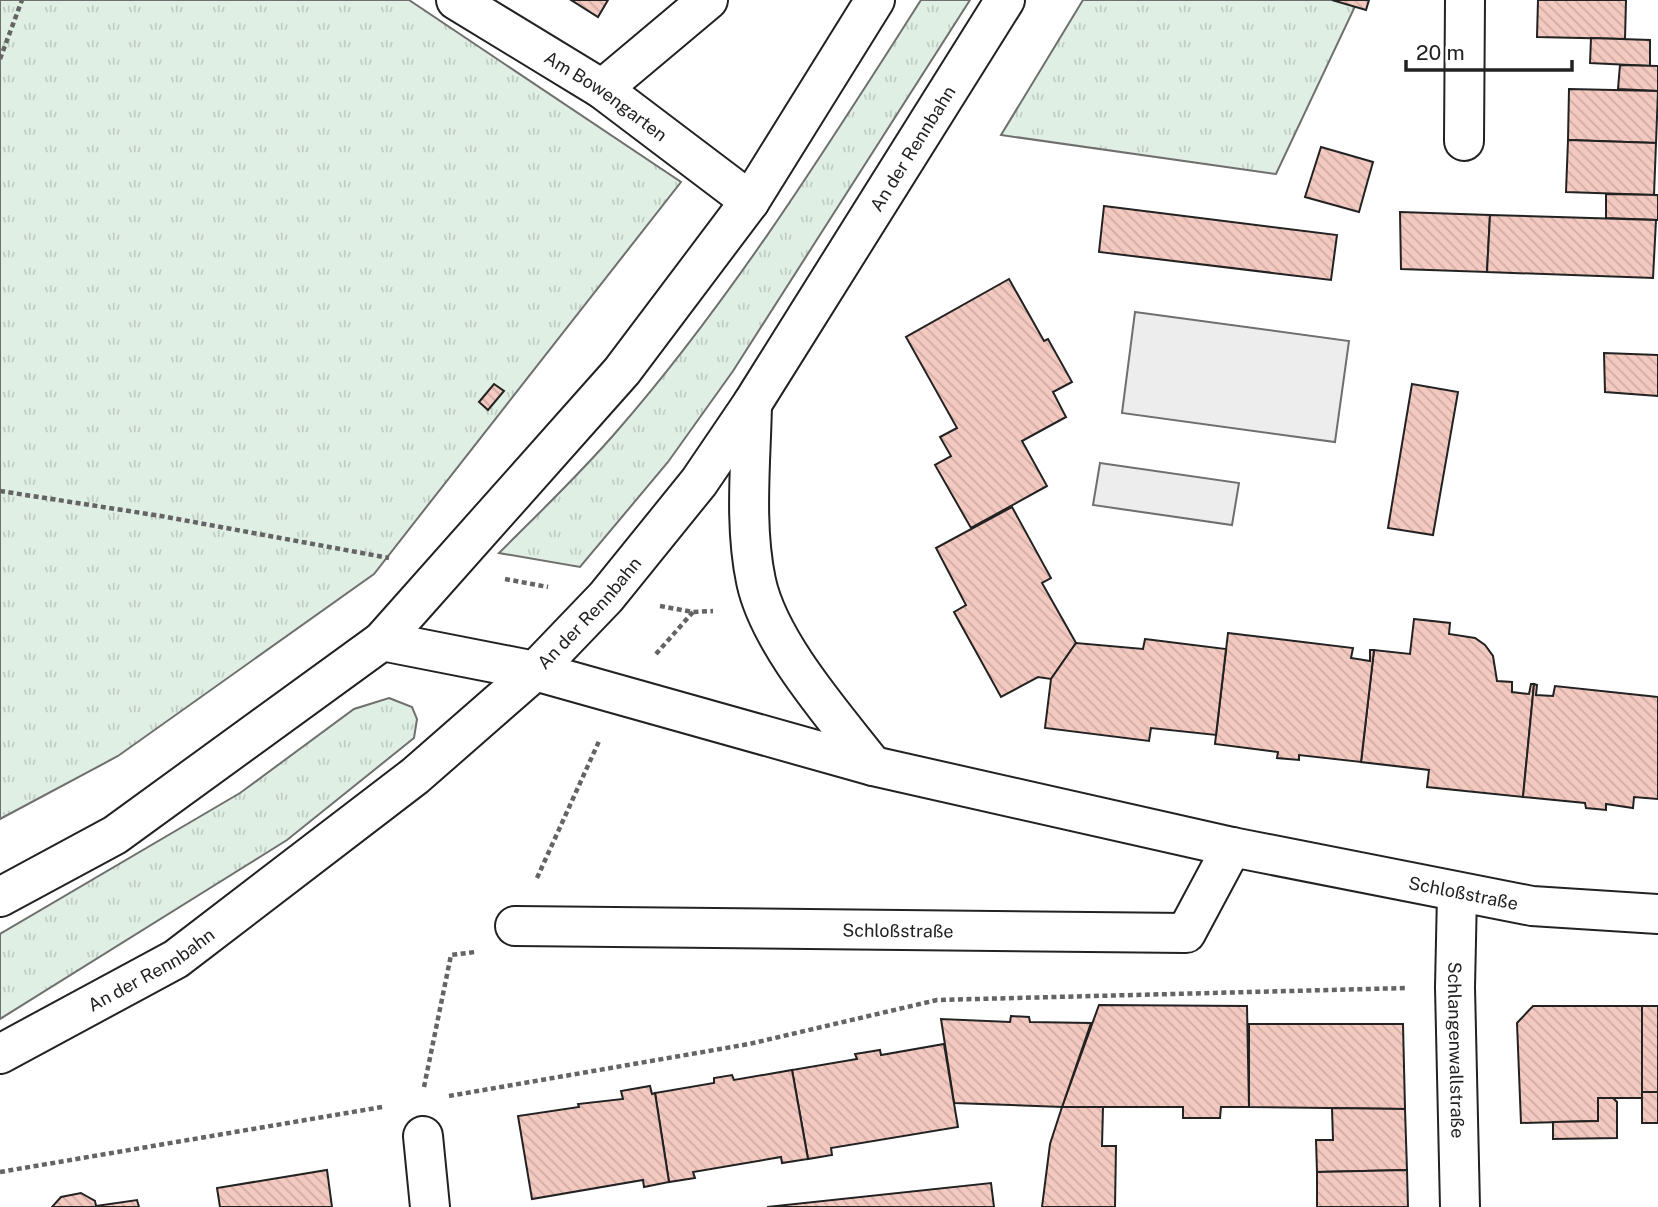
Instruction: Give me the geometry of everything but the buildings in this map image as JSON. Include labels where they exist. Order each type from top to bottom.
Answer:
[{"type":"street","name":"Am Bowengarten","points":[[456,0],[602,89],[750,201]]},
{"type":"street","points":[[602,89],[708,0]]},
{"type":"street","points":[[0,897],[115,835],[382,641],[622,371],[750,201],[875,0]]},
{"type":"street","name":"An der Rennbahn","points":[[0,1054],[176,959],[415,776],[535,671],[606,597],[699,482],[752,404],[1005,0]]},
{"type":"street","points":[[1464,141],[1465,0]]},
{"type":"street","points":[[752,404],[750,528],[756,581],[762,601],[800,673],[873,766]]},
{"type":"street","name":"Schloßstraße","points":[[382,641],[535,671],[873,766],[1232,847],[1457,894],[1532,906],[1658,914]]},
{"type":"street","name":"Schloßstraße","points":[[515,926],[1186,933],[1232,847]]},
{"type":"street","name":"Schlangenwallstraße","points":[[1457,894],[1455,987],[1460,1207]]},
{"type":"street","points":[[422,1119],[430,1207]]},
{"type":"path","points":[[0,59],[22,0]]},
{"type":"path","points":[[0,491],[161,516],[693,612],[729,609],[762,601]]},
{"type":"path","points":[[422,1119],[451,955],[510,948],[515,926],[621,694],[693,612]]},
{"type":"path","points":[[0,1172],[422,1119],[937,1000],[1455,987]]},
{"type":"green space","points":[[0,0],[409,0],[681,182],[374,574],[118,756],[0,819]]},
{"type":"green space","points":[[921,0],[970,0],[733,371],[668,462],[580,567],[499,553],[603,447],[700,329],[777,221]]},
{"type":"green space","points":[[1083,0],[1358,0],[1276,174],[1001,135]]},
{"type":"green space","points":[[389,698],[412,707],[417,719],[414,738],[287,840],[0,1019],[0,934],[240,793],[354,709]]},
{"type":"shaded area","points":[[1135,312],[1349,341],[1335,442],[1122,413]]},
{"type":"shaded area","points":[[1100,463],[1239,483],[1232,525],[1093,505]]}]
